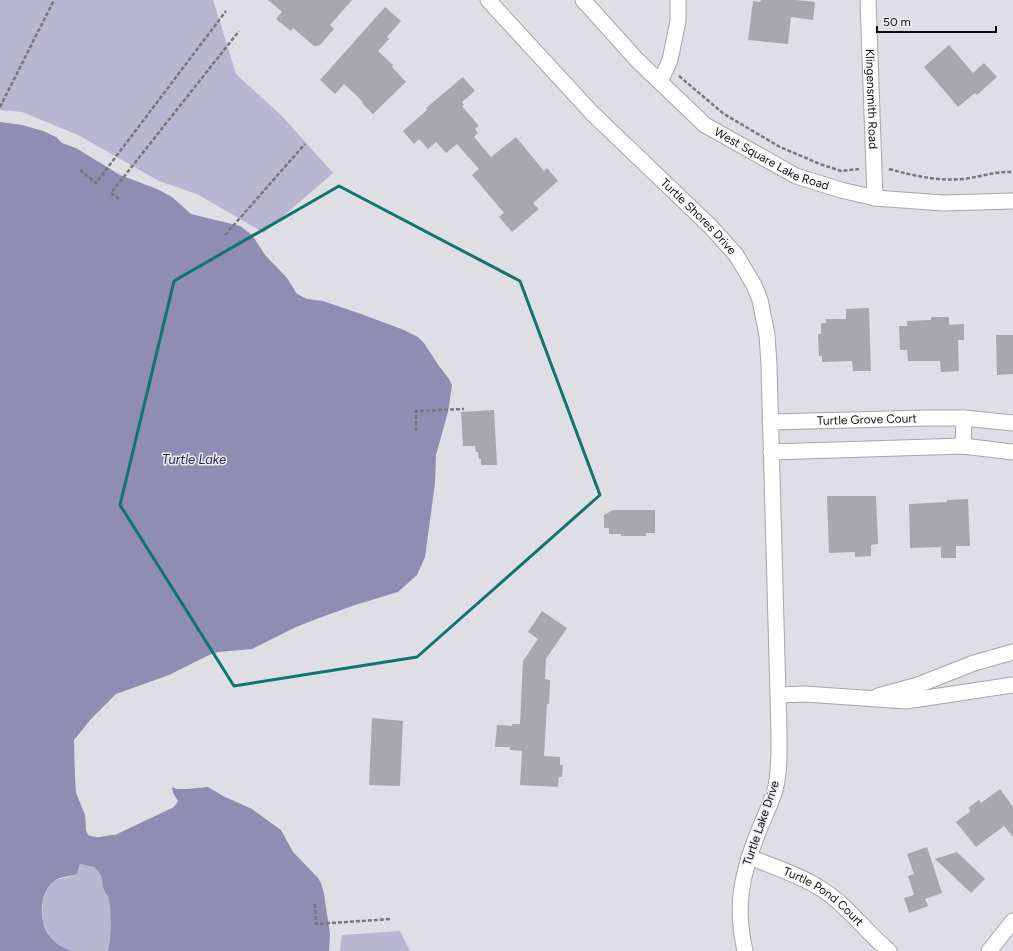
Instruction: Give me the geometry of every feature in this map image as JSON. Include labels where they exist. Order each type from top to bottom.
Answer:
[{"type":"street","name":"Turtle Shores Drive","points":[[488,0],[592,113],[711,227],[736,255],[754,285],[760,300],[768,335],[772,496]]},
{"type":"street","name":"West Square Lake Road","points":[[583,0],[637,60],[705,125],[796,176],[841,190],[875,198],[943,204],[1013,201]]},
{"type":"street","points":[[660,82],[670,60],[678,21],[678,0]]},
{"type":"street","name":"Klingensmith Road","points":[[868,0],[875,198]]},
{"type":"street","name":"Turtle Grove Court","points":[[770,422],[964,418],[1013,423]]},
{"type":"street","points":[[963,446],[964,418]]},
{"type":"street","points":[[771,452],[963,446],[1013,452]]},
{"type":"street","name":"Turtle Lake Drive","points":[[745,951],[740,922],[740,895],[742,879],[771,800],[777,777],[779,695],[772,496]]},
{"type":"street","points":[[869,698],[918,685],[974,663],[1013,652]]},
{"type":"street","points":[[779,695],[805,694],[906,701],[1013,684]]},
{"type":"street","name":"Turtle Pond Court","points":[[749,857],[824,890],[889,951]]},
{"type":"street","points":[[989,951],[1013,921]]},
{"type":"path","points":[[0,107],[54,0]]},
{"type":"path","points":[[80,170],[96,183],[226,11]]},
{"type":"path","points":[[120,199],[111,193],[239,31]]},
{"type":"path","points":[[680,76],[724,114],[780,147],[841,171],[863,169]]},
{"type":"path","points":[[225,234],[305,144]]},
{"type":"path","points":[[883,167],[922,178],[938,179],[964,178],[997,172],[1013,172]]},
{"type":"path","points":[[416,431],[416,412],[464,409]]},
{"type":"path","points":[[315,904],[316,924],[391,919]]},
{"type":"highlighted area","points":[[339,186],[520,281],[600,495],[417,657],[234,686],[120,505],[174,281]]},
{"type":"shaded area","points":[[0,0],[213,0],[236,74],[282,116],[333,173],[264,233],[197,194],[159,181],[78,135],[22,112],[0,110]]},
{"type":"shaded area","points":[[80,864],[94,867],[100,873],[105,893],[108,897],[111,924],[108,951],[71,951],[55,943],[50,937],[43,922],[43,900],[48,888],[54,880],[70,877],[78,872]]},
{"type":"shaded area","points":[[400,931],[410,951],[340,951],[342,935]]},
{"type":"water","name":"Turtle Lake","points":[[0,122],[22,125],[43,131],[56,137],[62,143],[76,148],[120,175],[157,189],[172,197],[191,214],[240,226],[252,235],[265,255],[287,278],[297,294],[307,299],[323,301],[361,314],[404,330],[418,337],[424,343],[452,385],[448,412],[436,455],[435,483],[425,557],[417,575],[398,592],[319,618],[296,627],[252,649],[218,652],[209,655],[169,675],[116,694],[91,719],[74,740],[76,793],[85,815],[86,830],[88,835],[99,837],[115,835],[174,807],[178,801],[173,793],[172,787],[177,789],[187,789],[208,787],[223,796],[252,809],[281,830],[293,852],[318,878],[324,894],[330,934],[329,951],[108,951],[111,924],[108,897],[105,893],[100,873],[94,867],[80,864],[77,874],[56,879],[48,887],[42,903],[43,920],[45,929],[49,936],[61,946],[71,951],[0,951]]},
{"type":"building","points":[[268,0],[352,0],[330,25],[334,29],[320,45],[314,46],[293,28],[291,31],[276,19],[282,12]]},
{"type":"building","points":[[761,0],[796,0],[815,2],[813,20],[791,17],[788,44],[748,40],[753,1],[760,2]]},
{"type":"building","points":[[385,7],[401,21],[387,37],[389,39],[378,51],[393,65],[392,67],[406,82],[373,114],[344,84],[335,94],[320,80]]},
{"type":"building","points":[[949,45],[973,73],[984,63],[997,77],[977,95],[975,93],[958,107],[924,67]]},
{"type":"building","points":[[463,77],[475,91],[462,102],[464,105],[462,106],[479,126],[475,129],[478,133],[474,137],[491,157],[516,137],[544,171],[547,168],[558,181],[533,203],[539,209],[512,232],[499,217],[504,213],[472,175],[479,169],[457,144],[446,153],[436,142],[428,149],[419,139],[414,144],[403,131],[427,110],[426,108]]},
{"type":"building","points":[[869,308],[871,371],[853,371],[852,361],[822,362],[822,356],[819,356],[818,334],[821,334],[821,323],[826,323],[826,319],[846,319],[846,309]]},
{"type":"building","points":[[931,317],[949,317],[949,325],[964,324],[964,340],[958,340],[959,371],[941,372],[940,361],[908,361],[907,350],[900,350],[899,326],[907,326],[907,321],[931,320]]},
{"type":"building","points":[[996,335],[1013,335],[1013,374],[997,375]]},
{"type":"building","points":[[494,410],[497,465],[481,465],[481,459],[479,459],[475,446],[463,446],[461,412]]},
{"type":"building","points":[[827,496],[876,496],[878,544],[871,545],[871,556],[855,557],[855,552],[829,553]]},
{"type":"building","points":[[968,499],[970,546],[956,546],[956,558],[941,558],[941,547],[910,548],[909,504],[947,502],[947,500]]},
{"type":"building","points":[[613,510],[655,510],[655,533],[646,533],[646,536],[621,536],[621,534],[609,534],[609,528],[604,528],[604,515]]},
{"type":"building","points":[[542,611],[567,628],[546,659],[545,679],[550,680],[544,756],[560,757],[560,765],[563,765],[562,777],[559,777],[558,787],[520,785],[522,751],[510,750],[510,747],[495,747],[497,725],[512,726],[512,724],[520,724],[523,661],[538,639],[528,632]]},
{"type":"building","points":[[372,718],[403,721],[400,786],[369,785]]},
{"type":"building","points":[[1000,789],[1013,807],[1013,837],[1004,826],[976,847],[956,822],[971,811],[968,808],[979,800],[981,803]]},
{"type":"building","points":[[927,847],[942,893],[925,899],[928,906],[909,913],[904,898],[914,895],[908,876],[914,874],[907,854]]},
{"type":"building","points":[[957,852],[985,879],[971,893],[935,859]]}]
